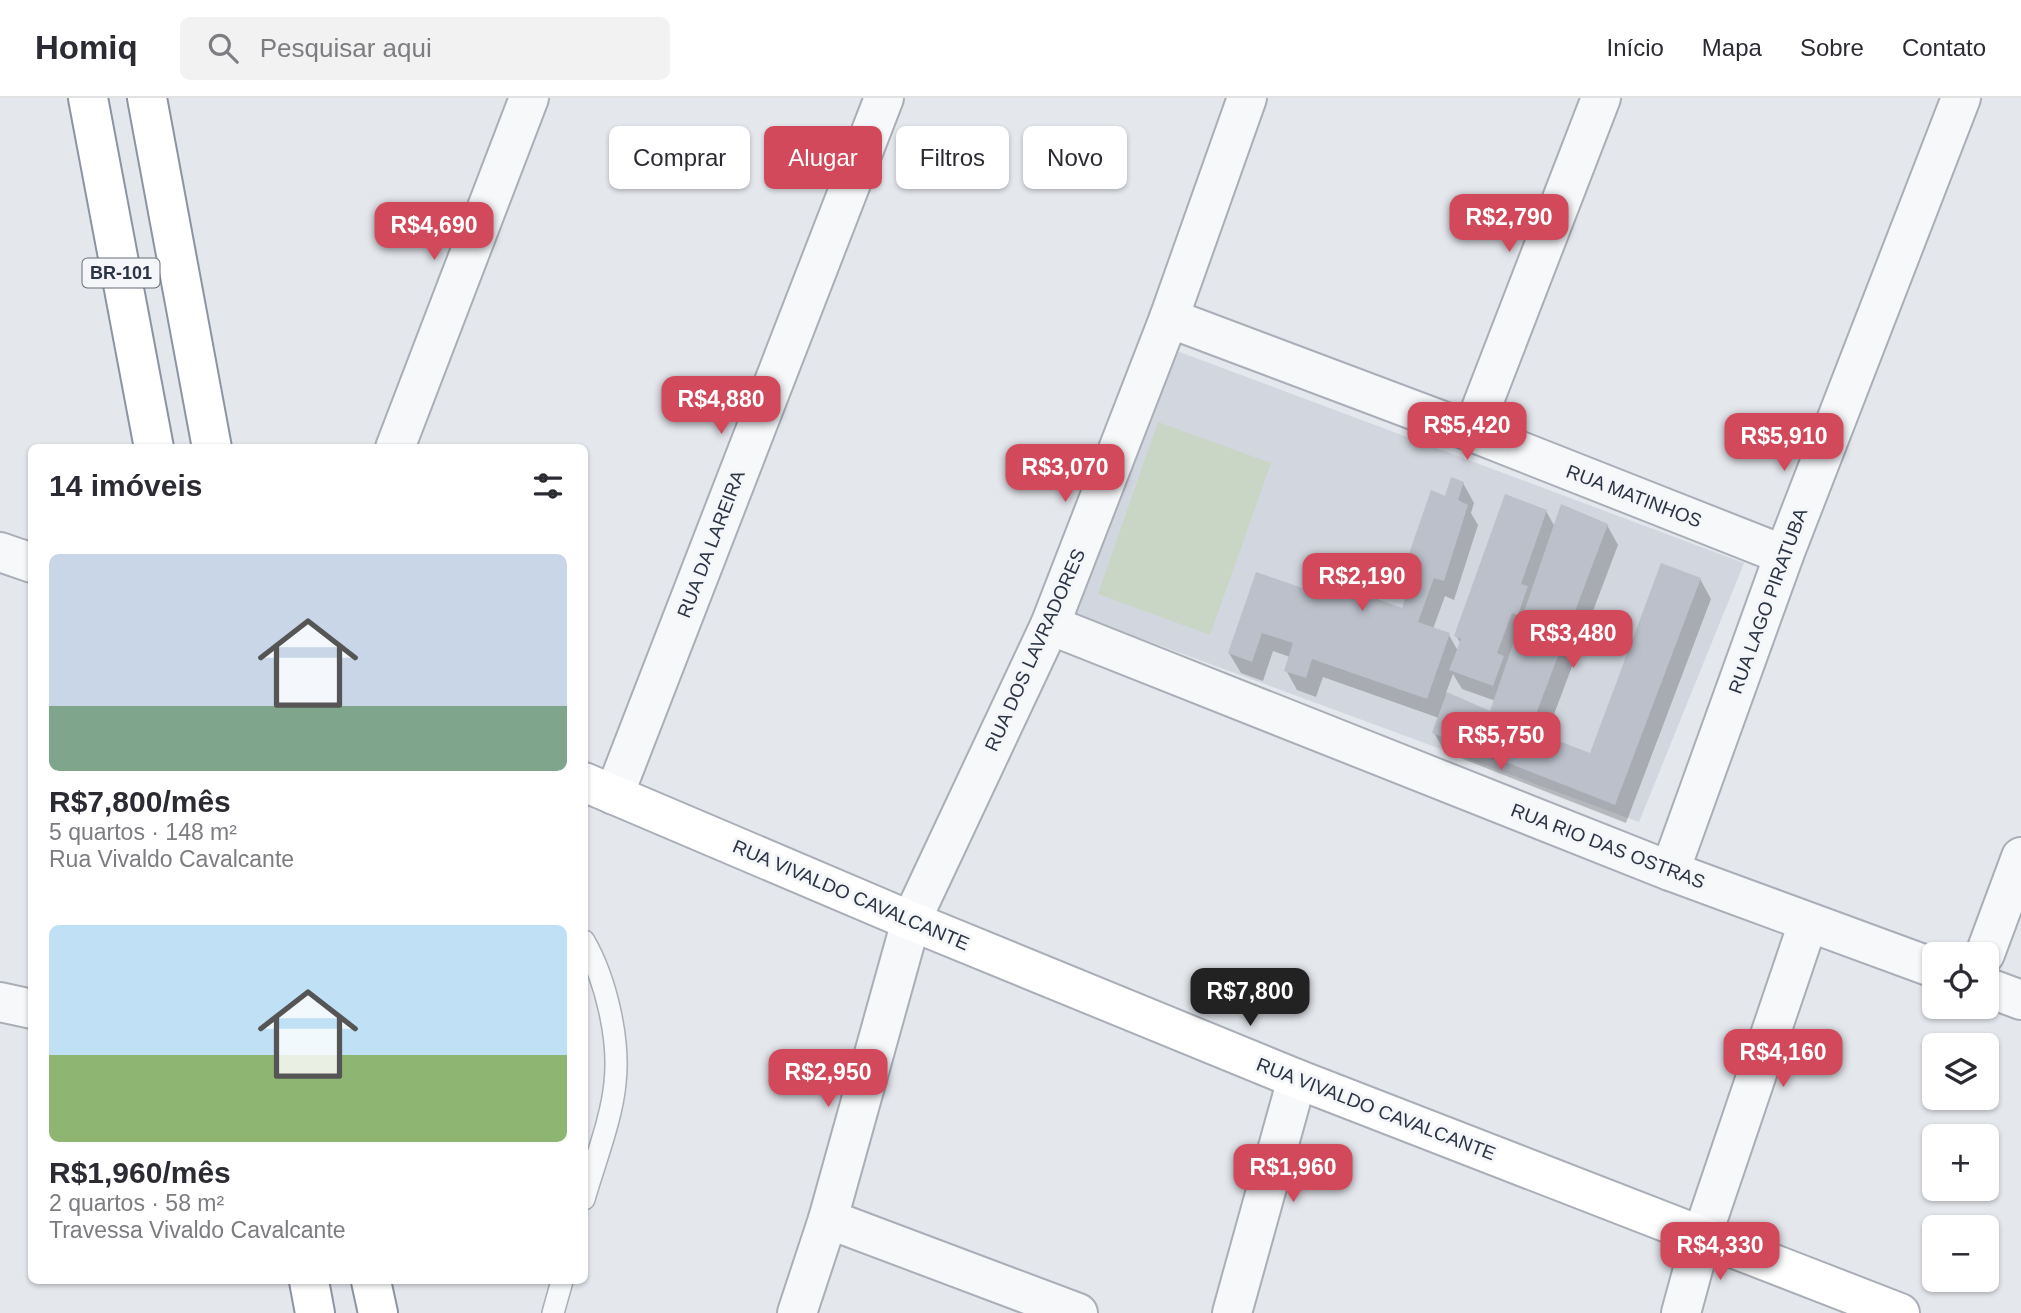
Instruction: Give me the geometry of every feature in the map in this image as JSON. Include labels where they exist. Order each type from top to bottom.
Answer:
[{"type":"main road","name":"BR-101","points":[[88,98],[153,444]]},
{"type":"main road","name":"BR-101","points":[[147,98],[211,444]]},
{"type":"main road","name":"RUA VIVALDO CAVALCANTE","points":[[599,788],[912,921],[1297,1079],[1900,1313]]},
{"type":"main road","points":[[310,1284],[315,1313]]},
{"type":"main road","points":[[373,1284],[378,1313]]},
{"type":"street","points":[[397,444],[529,98]]},
{"type":"street","name":"RUA DA LAREIRA","points":[[599,788],[884,98]]},
{"type":"street","name":"RUA DOS LAVRADORES","points":[[797,1313],[828,1219],[912,921],[1049,625],[1169,318],[1247,98]]},
{"type":"street","points":[[1472,432],[1601,98]]},
{"type":"street","name":"RUA LAGO PIRATUBA","points":[[1670,871],[1784,555],[1961,98]]},
{"type":"street","name":"RUA MATINHOS","points":[[1169,318],[1472,432],[1784,555]]},
{"type":"street","points":[[0,552],[28,562]]},
{"type":"street","name":"RUA RIO DAS OSTRAS","points":[[1049,625],[1670,871],[1922,964]]},
{"type":"street","points":[[1989,942],[2021,857]]},
{"type":"street","points":[[1681,1313],[1702,1236],[1808,923]]},
{"type":"street","points":[[1999,992],[2021,1000]]},
{"type":"street","points":[[0,1002],[28,1008]]},
{"type":"street","points":[[1232,1313],[1297,1079]]},
{"type":"street","points":[[828,1219],[1078,1313]]},
{"type":"lane","points":[[588,950],[604,985],[617,1050],[615,1085],[588,1171]]},
{"type":"lane","points":[[553,1313],[561,1284]]},
{"type":"shaded area","points":[[1174,350],[1744,563],[1639,822],[1069,612]]},
{"type":"green space","points":[[1158,422],[1271,463],[1210,635],[1098,594]]},
{"type":"building","points":[[1451,477],[1464,482],[1458,500],[1468,505],[1444,581],[1434,578],[1418,622],[1450,633],[1427,699],[1312,659],[1306,678],[1284,671],[1293,643],[1262,633],[1252,662],[1228,653],[1256,572],[1317,593],[1322,579],[1402,608],[1410,584],[1400,580],[1431,490],[1445,496]]},
{"type":"building","points":[[1505,494],[1547,510],[1521,584],[1528,586],[1518,615],[1512,613],[1497,653],[1504,656],[1493,686],[1449,670],[1461,639],[1454,636]]},
{"type":"building","points":[[1561,504],[1608,524],[1530,730],[1590,753],[1661,563],[1701,578],[1615,805],[1432,733],[1447,692],[1490,711]]}]
